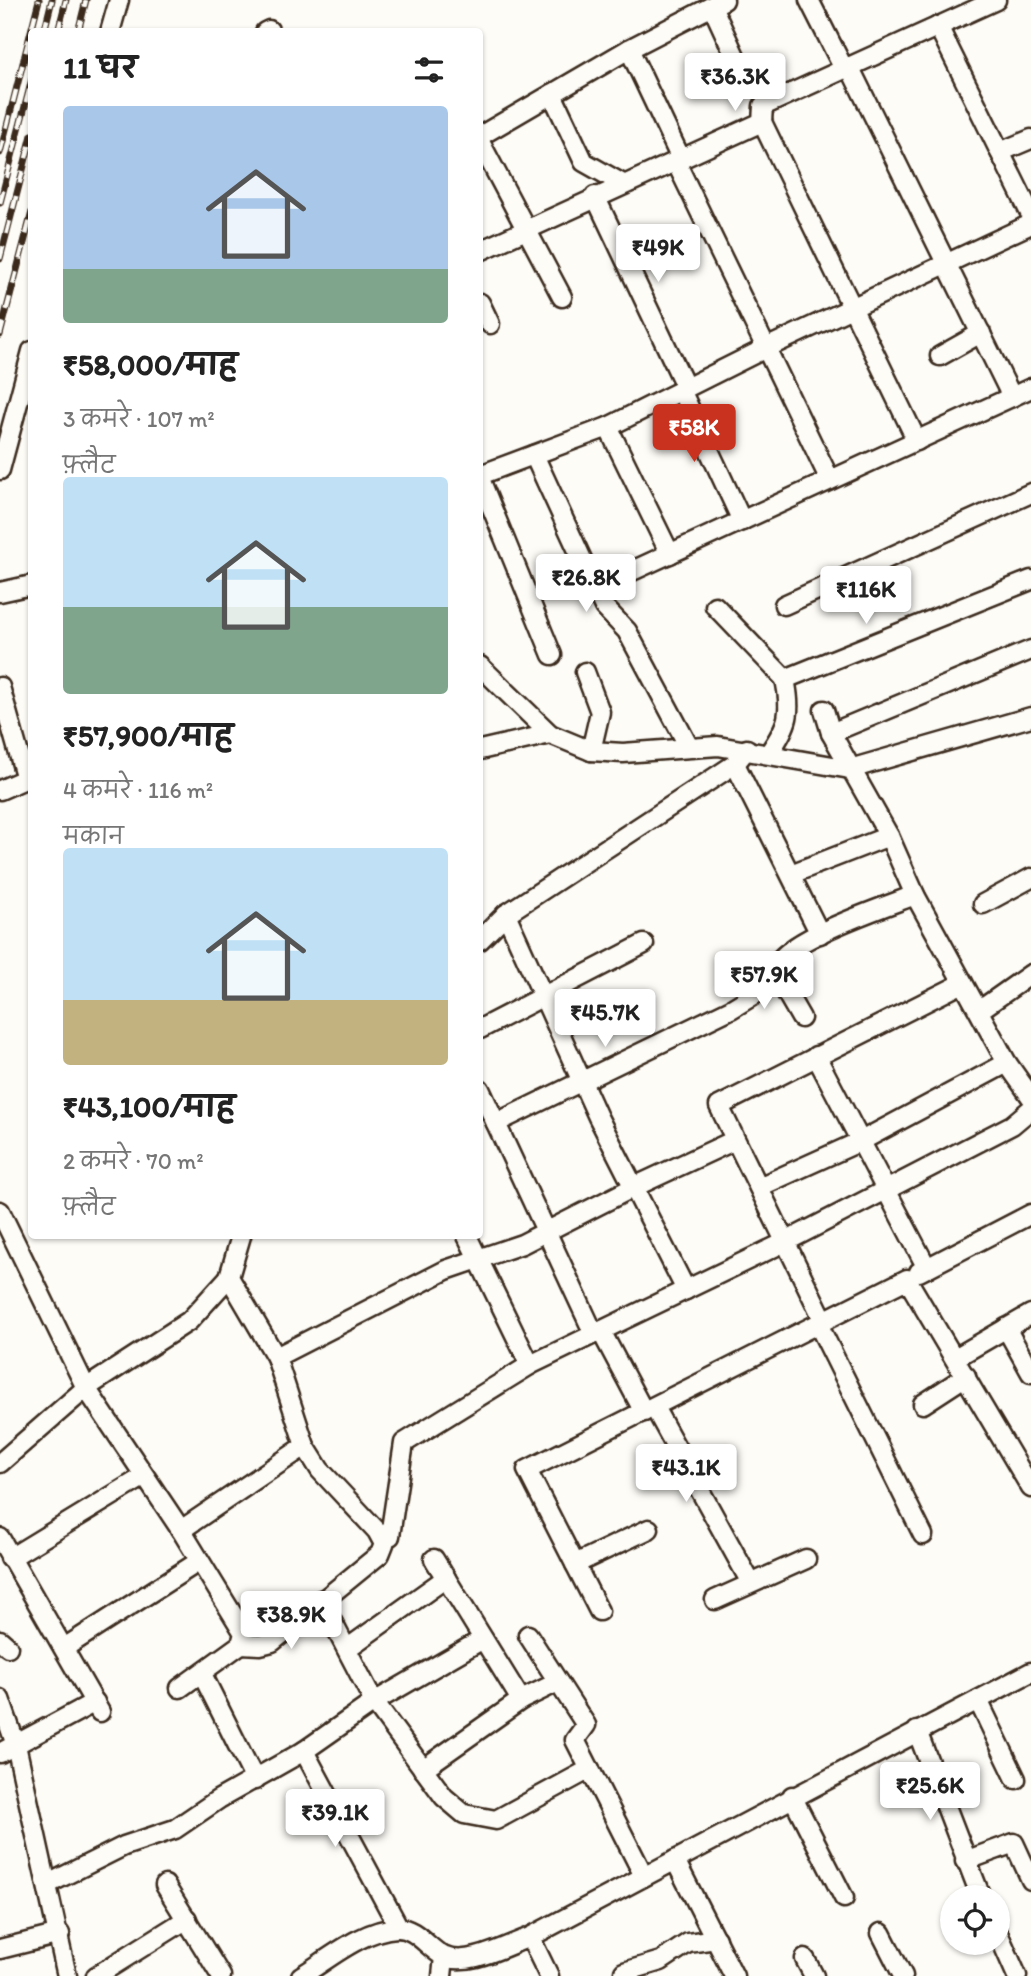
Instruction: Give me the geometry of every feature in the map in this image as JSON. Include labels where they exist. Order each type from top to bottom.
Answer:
[{"type":"street","points":[[111,28],[119,0]]},
{"type":"street","points":[[809,0],[847,67],[1012,397]]},
{"type":"street","points":[[917,441],[762,122],[763,106],[996,0]]},
{"type":"street","points":[[483,134],[629,50],[718,3],[741,69]]},
{"type":"street","points":[[938,26],[1031,215]]},
{"type":"street","points":[[629,50],[764,349],[830,480]]},
{"type":"street","points":[[552,94],[584,162],[623,184]]},
{"type":"street","points":[[483,250],[595,196],[762,122]]},
{"type":"street","points":[[1000,152],[1031,139]]},
{"type":"street","points":[[483,147],[562,297]]},
{"type":"street","points":[[595,196],[742,521]]},
{"type":"street","points":[[483,476],[608,427],[764,349],[1031,224]]},
{"type":"street","points":[[483,309],[490,324]]},
{"type":"street","points":[[940,356],[981,333]]},
{"type":"street","points":[[0,470],[25,404],[28,381]]},
{"type":"street","points":[[595,588],[1031,388]]},
{"type":"street","points":[[608,427],[670,554]]},
{"type":"street","points":[[534,454],[604,607],[627,631],[689,747]]},
{"type":"street","points":[[483,484],[552,655]]},
{"type":"street","points":[[784,605],[1031,493]]},
{"type":"street","points":[[785,679],[1031,580]]},
{"type":"street","points":[[0,593],[28,585]]},
{"type":"street","points":[[715,606],[785,679],[791,707],[788,720],[769,753]]},
{"type":"street","points":[[831,733],[1031,650]]},
{"type":"street","points":[[483,669],[550,734],[591,751],[623,753],[689,747],[747,749],[850,769],[1031,717]]},
{"type":"street","points":[[584,672],[600,712],[591,751]]},
{"type":"street","points":[[0,687],[28,775]]},
{"type":"street","points":[[824,710],[831,733],[889,836],[915,895],[1007,1063],[1026,1078],[1031,1097]]},
{"type":"street","points":[[483,749],[550,734]]},
{"type":"street","points":[[483,937],[506,914],[735,764],[747,749]]},
{"type":"street","points":[[735,764],[820,934]]},
{"type":"street","points":[[0,790],[28,778]]},
{"type":"street","points":[[791,874],[889,836]]},
{"type":"street","points":[[983,904],[1031,878]]},
{"type":"street","points":[[496,1123],[731,1009],[754,995],[766,973],[774,971],[782,955],[820,934],[915,895]]},
{"type":"street","points":[[506,914],[582,1082],[686,1290]]},
{"type":"street","points":[[483,1027],[644,944]]},
{"type":"street","points":[[774,971],[801,1018]]},
{"type":"street","points":[[980,1010],[1031,974]]},
{"type":"street","points":[[923,1535],[719,1106],[963,983]]},
{"type":"street","points":[[816,1056],[928,1268]]},
{"type":"street","points":[[758,1187],[861,1141],[1007,1063]]},
{"type":"street","points":[[483,1095],[598,1332],[649,1409],[751,1583]]},
{"type":"street","points":[[390,1536],[404,1443],[530,1365],[785,1242],[1012,1125],[1031,1109]]},
{"type":"street","points":[[276,1357],[446,1270],[480,1260],[548,1231],[735,1140]]},
{"type":"street","points":[[0,1211],[86,1388],[181,1530],[198,1562],[244,1633],[241,1644],[180,1688]]},
{"type":"street","points":[[599,1611],[527,1470],[1031,1214]]},
{"type":"street","points":[[0,1463],[86,1388],[189,1321],[229,1277],[240,1239]]},
{"type":"street","points":[[469,1239],[530,1365]]},
{"type":"street","points":[[229,1277],[276,1357],[306,1446],[320,1470],[377,1531],[384,1544],[380,1554],[272,1642],[260,1645],[241,1644]]},
{"type":"street","points":[[907,1279],[966,1376],[1025,1463],[1031,1488]]},
{"type":"street","points":[[955,1358],[1031,1314]]},
{"type":"street","points":[[1006,1328],[1031,1373]]},
{"type":"street","points":[[923,1404],[966,1376]]},
{"type":"street","points":[[181,1530],[306,1446]]},
{"type":"street","points":[[10,1558],[143,1476]]},
{"type":"street","points":[[575,1564],[649,1529]]},
{"type":"street","points":[[0,1538],[97,1707],[8,1749]]},
{"type":"street","points":[[434,1559],[521,1700]]},
{"type":"street","points":[[715,1600],[806,1559]]},
{"type":"street","points":[[64,1648],[198,1562]]},
{"type":"street","points":[[348,1648],[446,1578]]},
{"type":"street","points":[[321,1600],[374,1702],[444,1797],[464,1814],[496,1820],[590,1769]]},
{"type":"street","points":[[528,1636],[586,1726],[575,1740],[644,1876]]},
{"type":"street","points":[[48,1884],[124,1846],[175,1829],[304,1751],[374,1702],[483,1639]]},
{"type":"street","points":[[301,1976],[358,1941],[400,1928],[413,1933],[444,1957],[464,1959],[530,1937],[792,1796],[1031,1672]]},
{"type":"street","points":[[202,1674],[256,1780]]},
{"type":"street","points":[[423,1769],[521,1700],[558,1682]]},
{"type":"street","points":[[0,1699],[8,1749],[48,1884],[67,1976]]},
{"type":"street","points":[[978,1700],[1016,1779]]},
{"type":"street","points":[[917,1731],[976,1885]]},
{"type":"street","points":[[304,1751],[400,1928]]},
{"type":"street","points":[[792,1796],[844,1898]]},
{"type":"street","points":[[965,1861],[1014,1843],[1031,1880]]},
{"type":"street","points":[[675,1860],[734,1976]]},
{"type":"street","points":[[165,1885],[221,1976]]},
{"type":"street","points":[[96,1976],[187,1919]]},
{"type":"street","points":[[881,1933],[903,1976]]},
{"type":"street","points":[[0,1949],[60,1934]]},
{"type":"street","points":[[530,1937],[549,1976]]},
{"type":"street","points":[[622,1975],[661,1961],[688,1943],[716,1939]]},
{"type":"street","points":[[1008,1955],[1017,1976],[1031,1969]]},
{"type":"street","points":[[442,1976],[444,1957]]},
{"type":"street","points":[[805,1959],[814,1976]]},
{"type":"railway","points":[[32,28],[39,0]]},
{"type":"railway","points":[[45,28],[52,0]]},
{"type":"railway","points":[[59,28],[66,0]]},
{"type":"railway","points":[[79,28],[86,0]]},
{"type":"railway","points":[[0,153],[28,43]]},
{"type":"railway","points":[[0,203],[28,94]]},
{"type":"railway","points":[[0,259],[28,150]]},
{"type":"railway","points":[[0,335],[28,227]]}]
